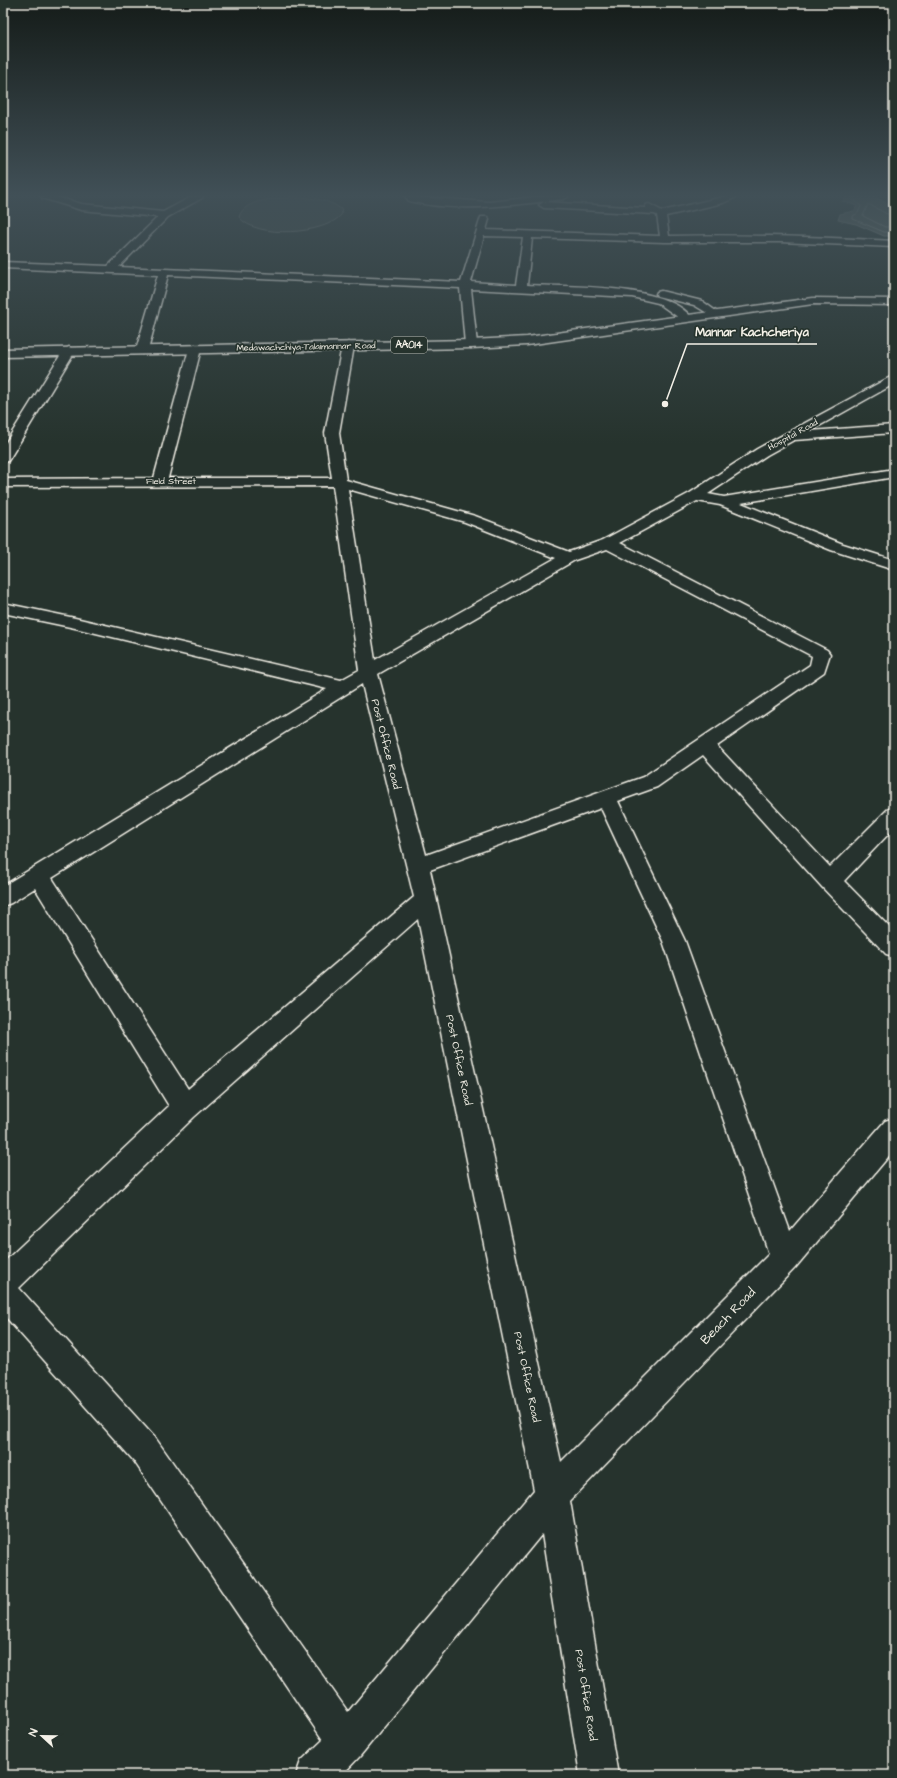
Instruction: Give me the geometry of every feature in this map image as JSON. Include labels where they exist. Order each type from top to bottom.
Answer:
[{"type":"main road","points":[[142,350],[162,279]]},
{"type":"main road","points":[[326,279],[668,295],[698,303],[714,314]]},
{"type":"main road","points":[[468,279],[466,285],[471,344]]},
{"type":"main road","points":[[521,288],[522,279]]},
{"type":"main road","points":[[632,294],[662,301],[686,318]]},
{"type":"main road","name":"AA014","points":[[813,301],[894,297]]},
{"type":"main road","name":"Medawachchiya-Talaimannar Road","points":[[3,353],[471,344],[527,341],[813,301],[894,302]]},
{"type":"main road","name":"Post Office Road","points":[[348,346],[332,433],[368,672],[418,866],[552,1495],[599,1775]]},
{"type":"main road","points":[[160,481],[195,349]]},
{"type":"main road","points":[[3,458],[69,351]]},
{"type":"main road","name":"Hospital Road","points":[[3,897],[368,672],[569,557],[608,543],[695,496],[762,452],[894,380]]},
{"type":"main road","points":[[789,437],[894,429]]},
{"type":"main road","points":[[724,501],[894,473]]},
{"type":"main road","name":"Field Street","points":[[3,482],[339,482],[470,519],[569,557]]},
{"type":"main road","points":[[695,496],[724,501],[837,547],[894,566]]},
{"type":"main road","points":[[418,866],[607,799],[650,782],[818,668],[821,654],[608,543]]},
{"type":"main road","points":[[3,608],[75,623],[344,687]]},
{"type":"main road","points":[[704,744],[830,881],[894,947]]},
{"type":"main road","points":[[607,799],[674,941],[785,1258]]},
{"type":"main road","points":[[830,881],[894,815]]},
{"type":"main road","points":[[39,876],[185,1108]]},
{"type":"main road","points":[[3,1283],[185,1108],[425,900]]},
{"type":"main road","name":"Beach Road","points":[[315,1775],[347,1743],[552,1495],[785,1258],[894,1130]]},
{"type":"main road","points":[[3,1292],[144,1450],[347,1743]]},
{"type":"place","name":"Mannar Kachcheriya","points":[[665,404]]}]
